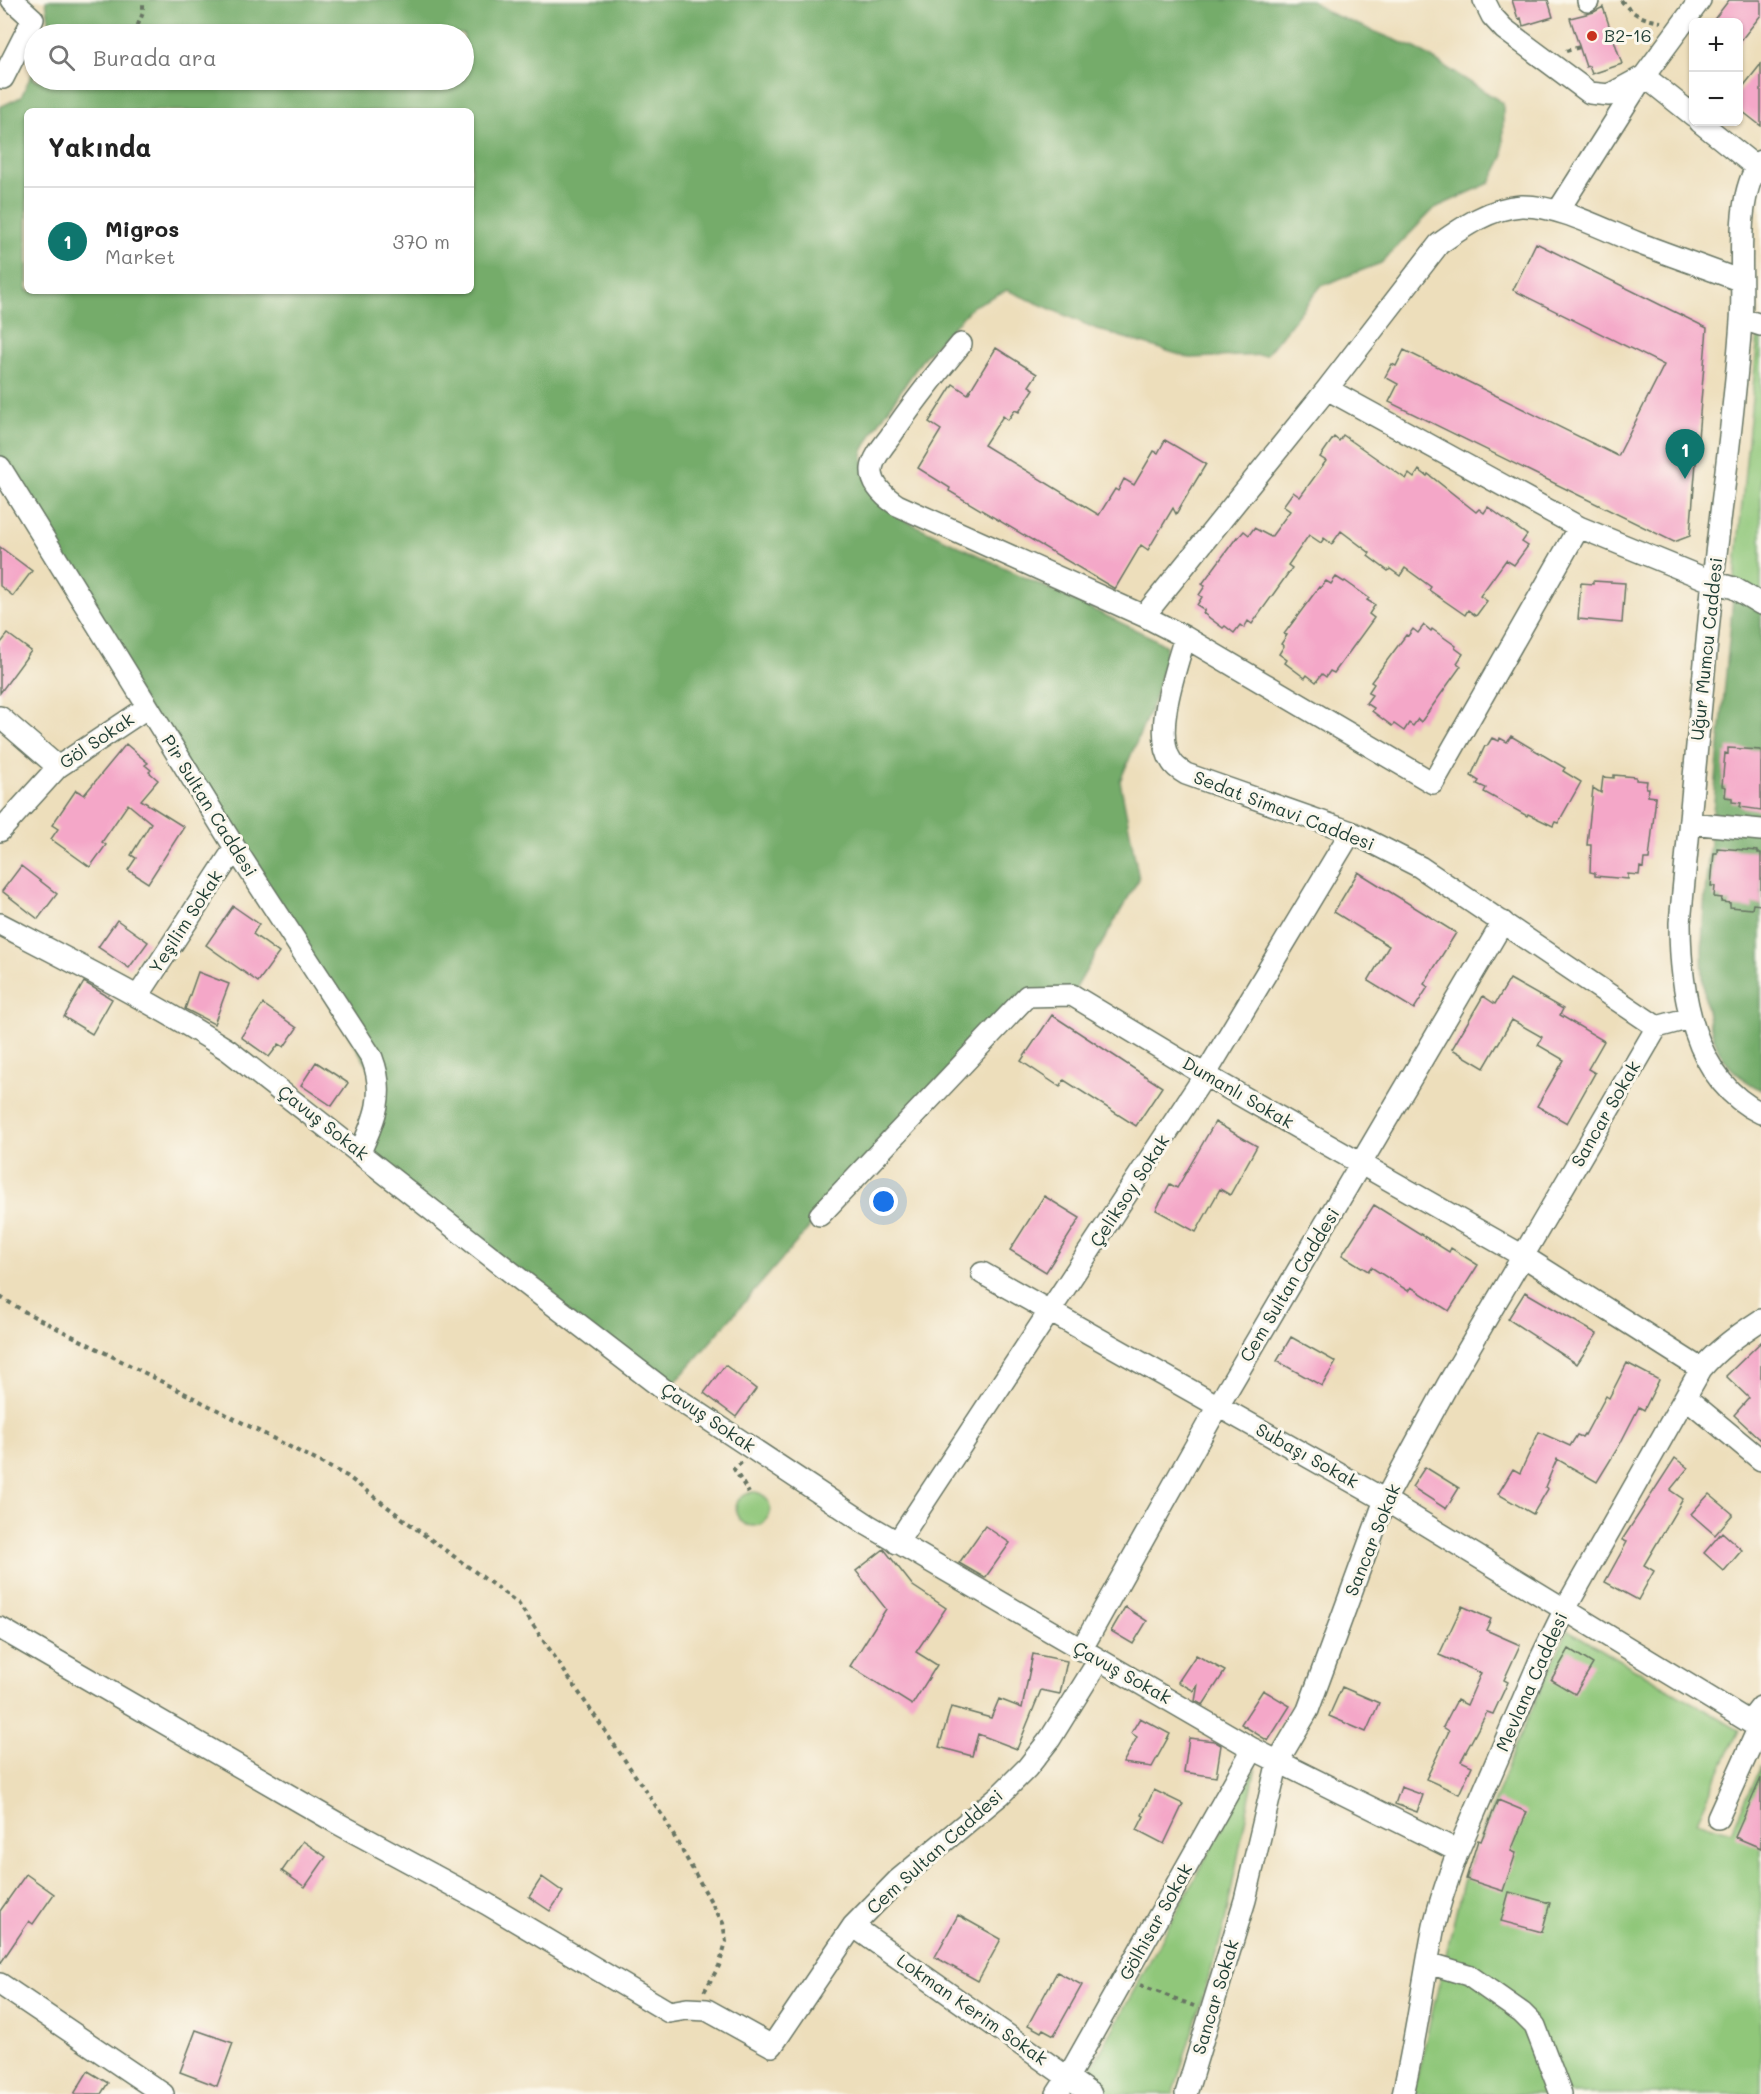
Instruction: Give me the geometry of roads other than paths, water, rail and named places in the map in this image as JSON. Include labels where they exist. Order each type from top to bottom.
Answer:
[{"type":"street","points":[[12,0],[33,19],[30,24]]},
{"type":"street","points":[[1484,0],[1492,16],[1504,29],[1590,93],[1609,94],[1644,76]]},
{"type":"street","points":[[1558,211],[1644,76],[1700,0]]},
{"type":"street","points":[[3,78],[24,37]]},
{"type":"street","points":[[1644,76],[1689,112]]},
{"type":"street","points":[[1706,126],[1759,164]]},
{"type":"street","name":"Uğur Mumcu Caddesi","points":[[1759,164],[1747,194],[1744,216],[1741,281],[1751,322],[1713,582],[1680,923],[1680,958],[1690,1018],[1707,1062],[1731,1092],[1761,1113]]},
{"type":"street","points":[[1144,616],[1327,389],[1439,244],[1462,227],[1485,215],[1520,206],[1558,211],[1741,281]]},
{"type":"street","points":[[961,344],[921,392],[879,452],[872,468],[874,482],[885,497],[897,505],[1144,616],[1185,637],[1433,783],[1578,527]]},
{"type":"street","points":[[1327,389],[1578,527],[1713,582],[1734,588],[1761,603]]},
{"type":"street","name":"Pir Sultan Caddesi","points":[[0,466],[235,848],[372,1058],[377,1071],[379,1095],[370,1131],[360,1152]]},
{"type":"street","name":"Sedat Simavi Caddesi","points":[[1185,637],[1165,711],[1165,743],[1173,764],[1193,777],[1350,832],[1420,867],[1657,1027]]},
{"type":"street","name":"Göl Sokak","points":[[0,831],[58,767],[148,707]]},
{"type":"street","points":[[0,717],[58,767]]},
{"type":"street","points":[[1690,823],[1761,830]]},
{"type":"street","name":"Çeliksoy Sokak","points":[[897,1543],[1205,1075],[1350,832]]},
{"type":"street","name":"Yeşilim Sokak","points":[[138,996],[235,848]]},
{"type":"street","name":"Cem Sultan Caddesi","points":[[0,1628],[337,1823],[487,1904],[669,2012],[687,2009],[707,2010],[772,2046],[853,1926],[898,1880],[1000,1795],[1027,1768],[1050,1739],[1090,1655],[1218,1406],[1503,922]]},
{"type":"street","name":"Çavuş Sokak","points":[[0,924],[138,996],[228,1050],[520,1280],[668,1392],[897,1543],[1253,1749],[1458,1851]]},
{"type":"street","name":"Dumanlı Sokak","points":[[820,1215],[1028,996],[1072,995],[1205,1075],[1523,1256],[1701,1370]]},
{"type":"street","points":[[1657,1027],[1690,1018]]},
{"type":"street","name":"Sancar Sokak","points":[[1186,2094],[1245,1900],[1278,1761],[1308,1710],[1385,1500],[1448,1384],[1657,1027]]},
{"type":"street","name":"Subaşı Sokak","points":[[982,1273],[1385,1500],[1565,1609],[1758,1721]]},
{"type":"street","name":"Mevlana Caddesi","points":[[1403,2094],[1441,1902],[1458,1851],[1532,1679],[1565,1609],[1701,1370],[1711,1357],[1735,1336],[1761,1320]]},
{"type":"street","points":[[1685,1397],[1761,1460]]},
{"type":"street","points":[[1718,1818],[1758,1721]]},
{"type":"street","name":"Gölhisar Sokak","points":[[1062,2086],[1253,1749]]},
{"type":"street","name":"Lokman Kerim Sokak","points":[[853,1926],[1062,2086],[1091,2094]]},
{"type":"street","points":[[1428,1963],[1468,1975],[1522,2013],[1535,2026],[1561,2094]]},
{"type":"street","points":[[0,1984],[163,2094]]},
{"type":"place","name":"B2-16","points":[[1592,36]]},
{"type":"place","name":"Migros","points":[[1685,479]]}]
